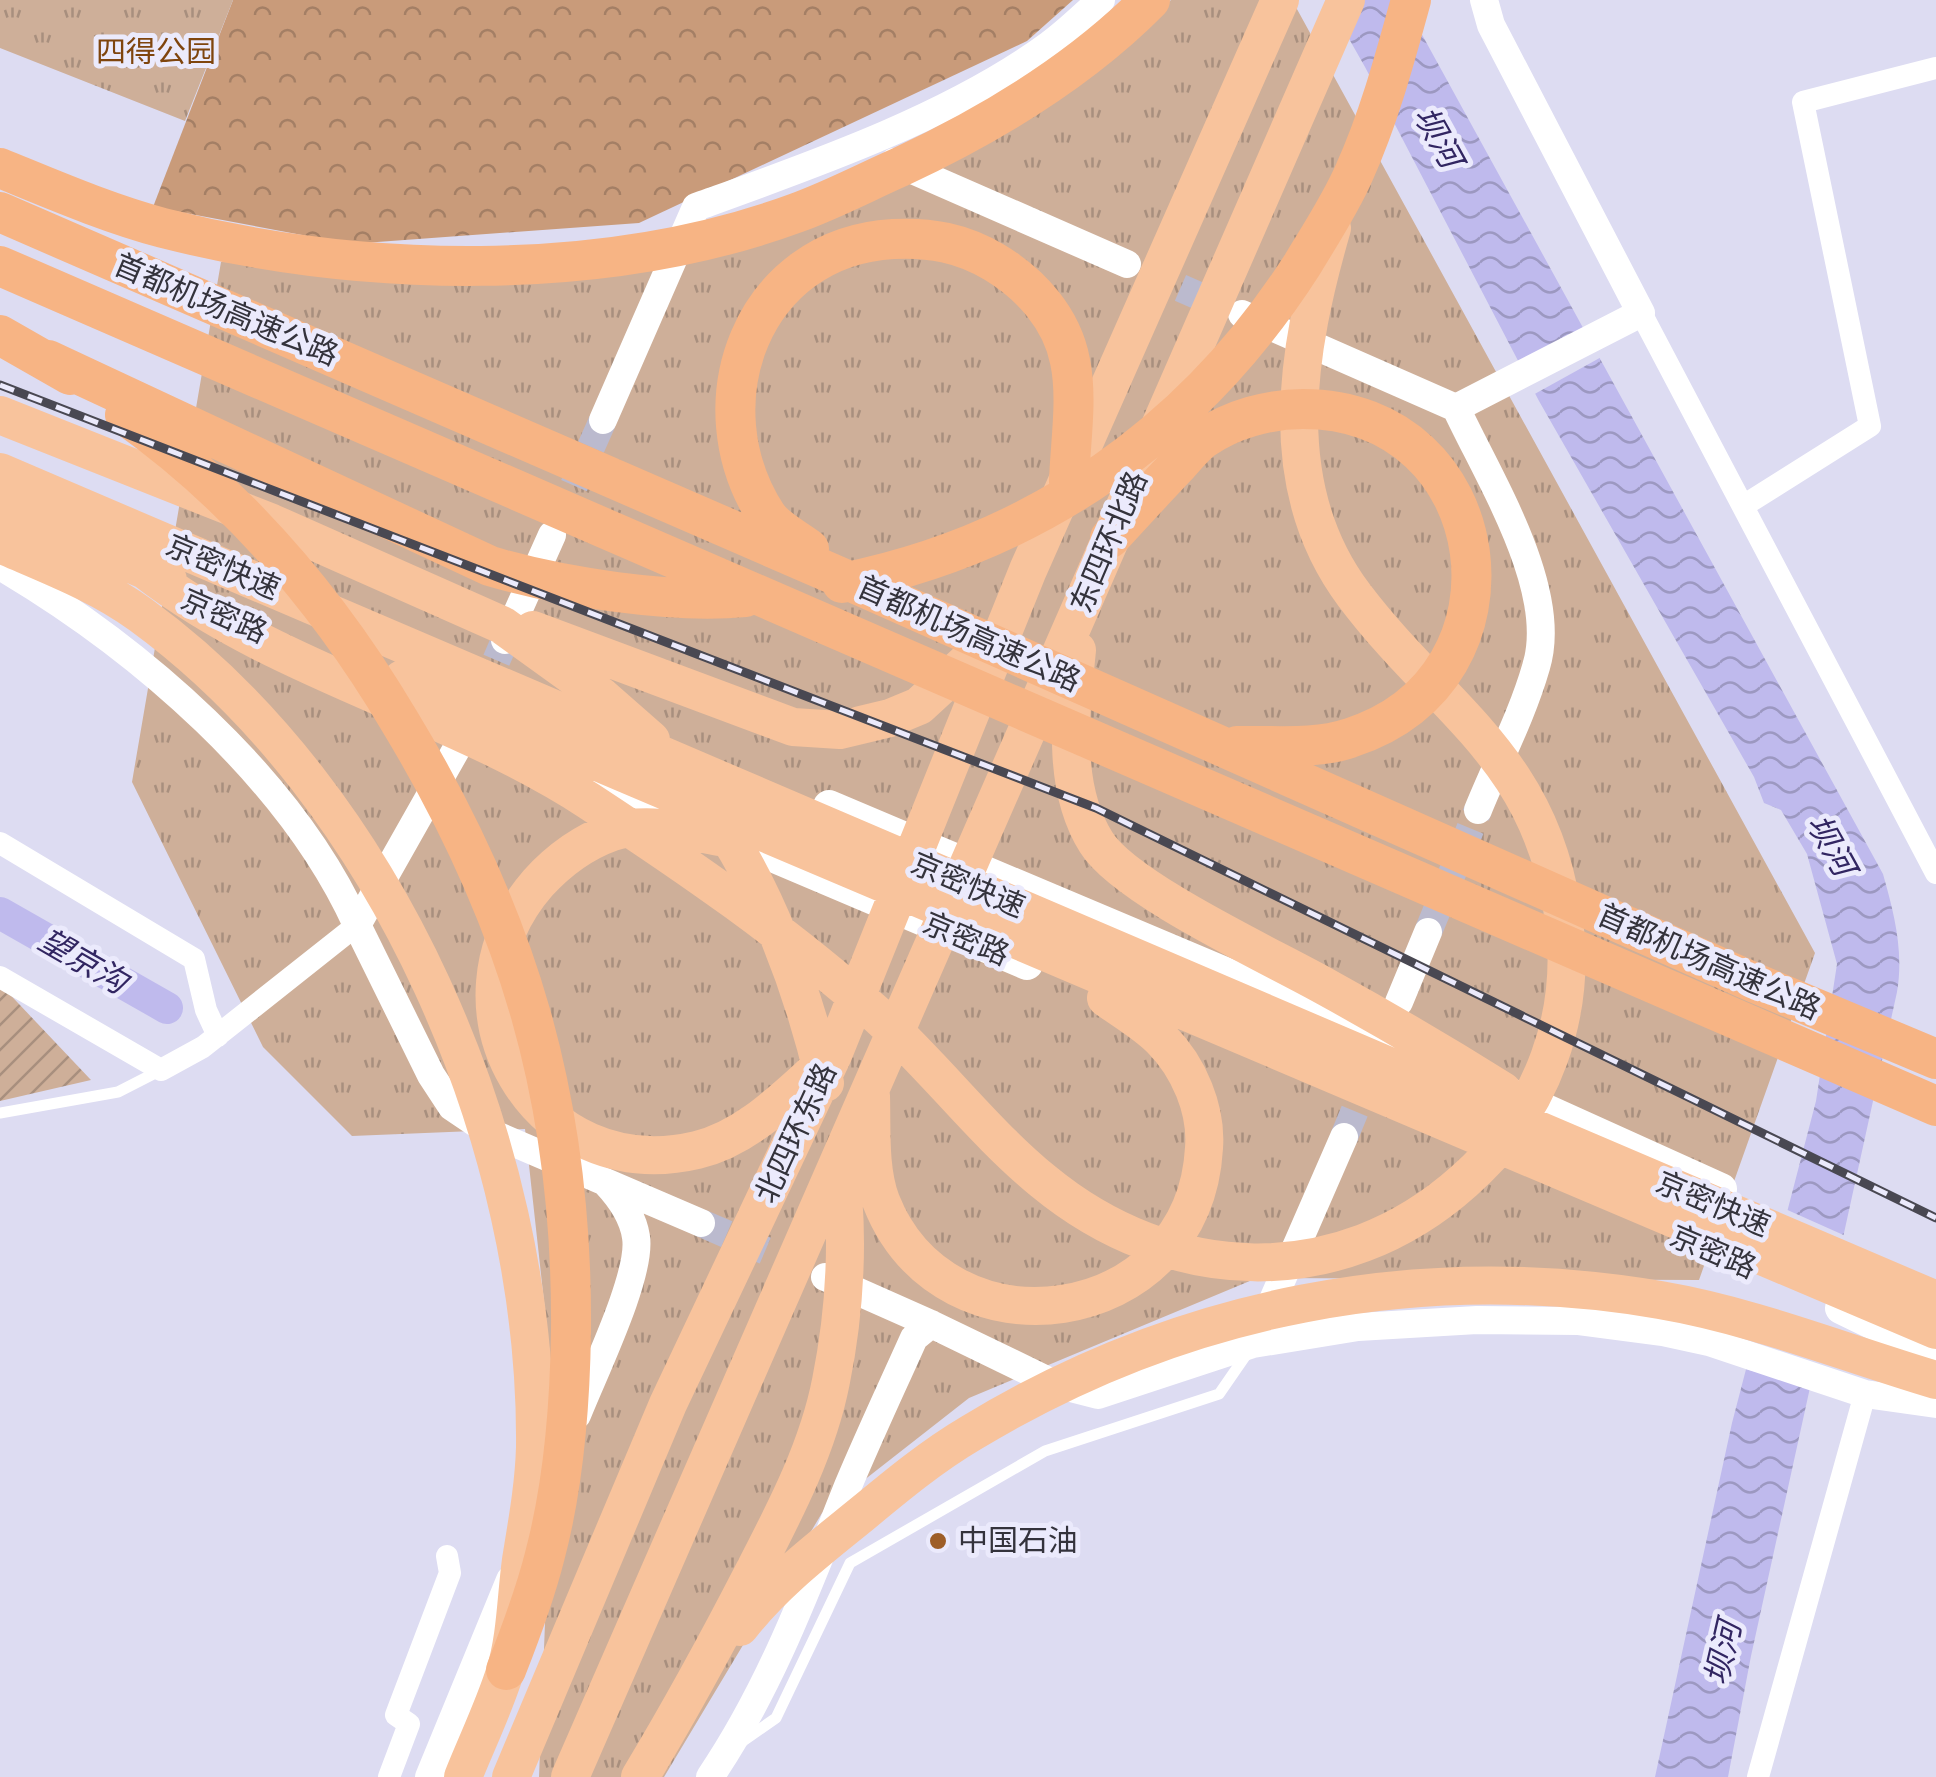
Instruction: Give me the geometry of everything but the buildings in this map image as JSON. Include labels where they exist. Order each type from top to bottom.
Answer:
[{"type":"highway","points":[[0,168],[89,205],[162,228],[298,253],[368,262],[576,262],[716,236],[796,213],[862,164],[927,154],[974,130],[1088,56],[1150,0]]},
{"type":"highway","name":"东四环北路","points":[[1069,482],[1280,0]]},
{"type":"highway","name":"东四环北路","points":[[870,1083],[1346,0]]},
{"type":"highway","points":[[0,334],[490,566],[544,582],[673,596],[737,598],[878,576],[956,552],[1048,509],[1108,472],[1170,424],[1254,335],[1285,291],[1354,173],[1411,0]]},
{"type":"highway","points":[[145,570],[192,607],[287,655],[517,759],[618,820],[741,904],[877,1014],[1038,1177],[1089,1213],[1136,1238],[1188,1257],[1231,1264],[1315,1258],[1356,1247],[1388,1233],[1446,1197],[1470,1177],[1510,1130],[1553,1053],[1562,1014],[1567,950],[1553,861],[1526,798],[1482,736],[1350,590],[1312,509],[1300,454],[1297,396],[1320,268],[1340,200]]},
{"type":"highway","name":"首都机场高速公路","points":[[0,212],[1223,746],[1749,1002],[1929,1103]]},
{"type":"highway","points":[[856,584],[769,519],[745,469],[735,424],[737,378],[757,322],[779,289],[814,260],[873,240],[910,238],[944,241],[979,253],[1008,271],[1058,322],[1071,363],[1069,482]]},
{"type":"highway","name":"首都机场高速公路","points":[[0,266],[1749,1002],[1931,1056]]},
{"type":"highway","points":[[48,360],[200,471],[320,603],[357,652],[452,810],[519,972],[555,1106],[570,1270],[570,1362],[558,1500],[532,1601],[463,1777]]},
{"type":"highway","points":[[1110,538],[1202,439],[1237,421],[1278,409],[1353,413],[1390,430],[1424,456],[1450,490],[1465,527],[1472,569],[1471,606],[1462,639],[1424,696],[1395,720],[1347,740],[1223,746]]},
{"type":"highway","points":[[0,415],[272,523],[420,587],[502,625],[547,655],[632,721],[676,766],[722,826],[778,937],[817,1048],[842,1177],[842,1297],[831,1383],[788,1506],[698,1680],[640,1777]]},
{"type":"highway","name":"京密快速","points":[[0,472],[1936,1300]]},
{"type":"highway","name":"北四环东路","points":[[511,1777],[668,1404],[833,1055],[1028,570],[1069,482]]},
{"type":"highway","name":"京密快速","points":[[0,507],[1936,1330]]},
{"type":"highway","points":[[0,544],[76,576],[140,614],[212,675],[259,722],[298,768],[371,872],[407,933],[444,1010],[513,1221],[532,1369],[535,1450],[506,1670]]},
{"type":"highway","points":[[420,587],[793,728],[840,730],[920,706],[963,667],[1028,570]]},
{"type":"highway","points":[[1081,608],[1069,732],[1081,809],[1097,844],[1120,870],[1153,890],[1404,1017],[1503,1091]]},
{"type":"highway","points":[[726,838],[654,828],[615,831],[554,865],[525,898],[506,930],[500,955],[493,997],[498,1037],[514,1074],[543,1112],[581,1140],[652,1155],[698,1150],[735,1134],[766,1116],[833,1055]]},
{"type":"highway","points":[[870,1083],[872,1153],[880,1199],[899,1235],[927,1266],[955,1287],[1016,1305],[1051,1306],[1088,1298],[1125,1284],[1161,1257],[1186,1222],[1202,1182],[1206,1123],[1190,1081],[1162,1040],[1106,998]]},
{"type":"highway","name":"北四环东路","points":[[570,1777],[870,1083]]},
{"type":"highway","points":[[698,1680],[749,1614],[799,1565],[913,1472],[968,1434],[1088,1370],[1247,1316],[1374,1290],[1511,1286],[1585,1290],[1662,1300],[1711,1327],[1936,1380]]},
{"type":"main road","name":"京密路","points":[[0,456],[1503,1091],[1936,1282]]},
{"type":"main road","name":"京密路","points":[[0,516],[726,838],[1701,1246],[1854,1363],[1936,1354]]},
{"type":"street","points":[[603,420],[696,208],[862,164],[1048,45],[1101,0]]},
{"type":"street","points":[[1484,0],[1490,24],[1936,873]]},
{"type":"street","points":[[1743,506],[1870,426],[1803,102],[1936,68]]},
{"type":"street","points":[[862,164],[1126,264]]},
{"type":"street","points":[[1456,408],[1641,313]]},
{"type":"street","points":[[1242,314],[1456,408],[1517,537],[1534,579],[1541,610],[1538,665],[1478,810]]},
{"type":"street","points":[[505,640],[552,535]]},
{"type":"street","points":[[0,566],[116,645],[183,702],[300,825],[339,886],[431,1075],[452,1107],[489,1132],[601,1179],[699,1229],[662,1219],[636,1235]]},
{"type":"street","points":[[0,976],[161,1070],[218,1036],[356,925],[461,741]]},
{"type":"street","points":[[0,843],[194,959],[206,1010],[218,1036]]},
{"type":"street","points":[[1404,1017],[1428,932]]},
{"type":"street","points":[[1253,1344],[1344,1137]]},
{"type":"street","points":[[429,1777],[636,1268],[636,1235],[622,1200],[601,1179]]},
{"type":"street","points":[[820,1284],[1055,1384],[1098,1394],[1253,1344],[1358,1327],[1477,1320],[1579,1321],[1663,1332],[1711,1327]]},
{"type":"street","points":[[710,1777],[794,1626],[850,1482],[923,1331]]},
{"type":"street","points":[[1758,1777],[1854,1363],[1936,1404]]},
{"type":"street","points":[[389,1777],[409,1724],[396,1715],[450,1573],[447,1556]]},
{"type":"lane","points":[[0,1113],[118,1092],[161,1070]]},
{"type":"lane","points":[[727,1752],[776,1718],[850,1563],[1045,1451],[1219,1394],[1253,1344]]},
{"type":"green space","name":"四得公园","points":[[0,0],[233,0],[185,121],[0,48]]},
{"type":"green space","points":[[233,0],[1073,0],[1027,41],[639,223],[350,244],[153,207]]},
{"type":"green space","points":[[1171,0],[1292,0],[1815,953],[1699,1280],[1257,1278],[969,1398],[822,1513],[664,1777],[539,1777],[554,1392],[525,1129],[352,1136],[263,1047],[132,782],[221,262],[641,272],[1089,74]]},
{"type":"green space","points":[[0,984],[91,1080],[0,1101]]},
{"type":"water","name":"坝河","points":[[1327,0],[1403,0],[1883,874],[1894,918],[1899,947],[1897,992],[1728,1777],[1655,1777],[1732,1423],[1816,1101],[1837,964],[1807,854],[1781,810],[1764,803],[1754,777],[1539,401]]},
{"type":"pier","points":[[1590,327],[1605,355],[1531,396],[1516,367]]},
{"type":"pier","points":[[1783,1208],[1848,1237],[1815,1387],[1741,1368]]},
{"type":"waterway","name":"望京沟","points":[[0,913],[167,1008]]},
{"type":"tunnel","points":[[1142,271],[1231,310]]},
{"type":"tunnel","points":[[557,524],[603,420]]},
{"type":"tunnel","points":[[480,699],[505,640]]},
{"type":"tunnel","points":[[1428,932],[1478,810]]},
{"type":"tunnel","points":[[1344,1137],[1372,1069]]},
{"type":"tunnel","points":[[701,1223],[810,1270]]},
{"type":"railway","points":[[0,385],[1096,808],[1936,1218]]},
{"type":"place","name":"中国石油","points":[[938,1541]]}]
